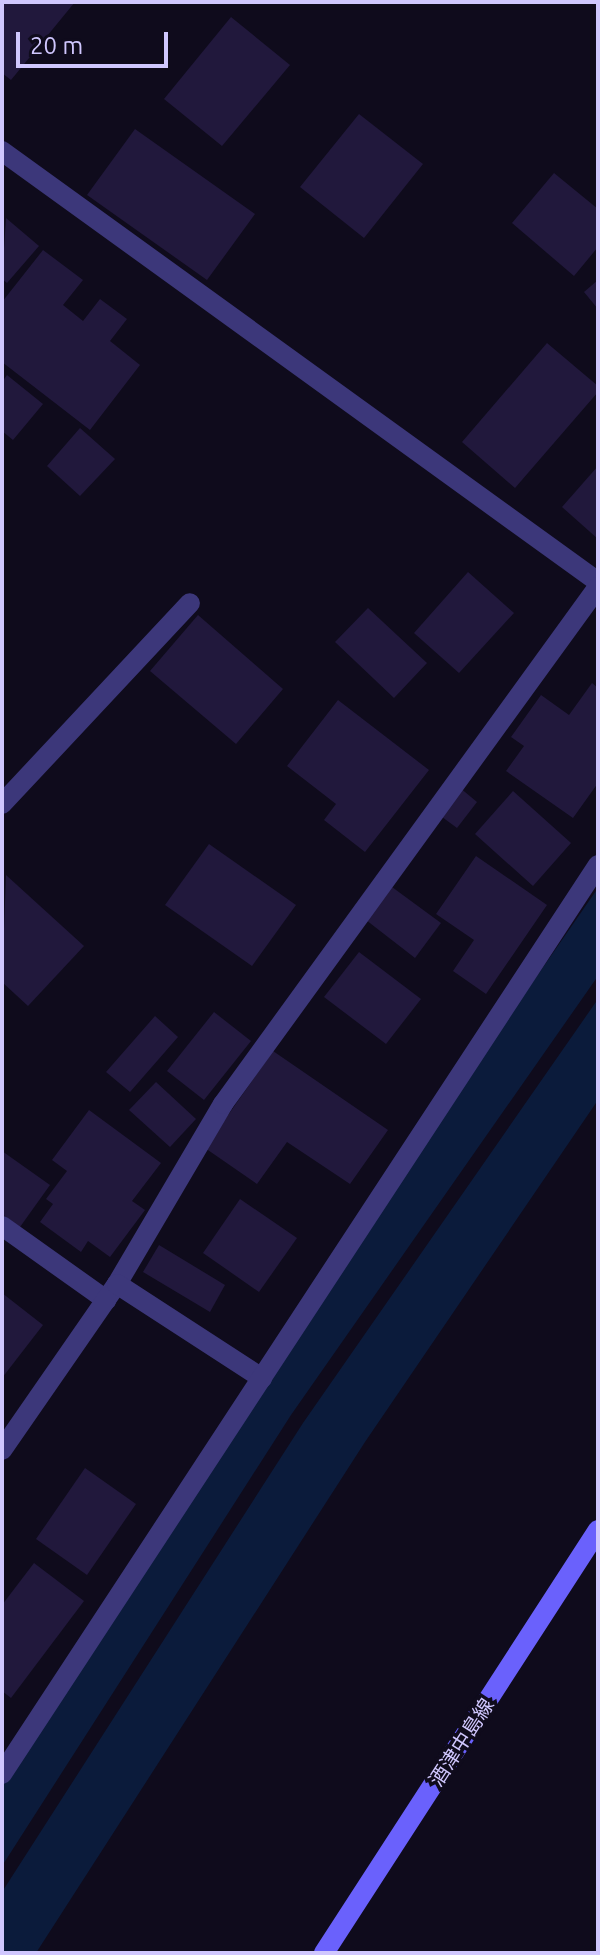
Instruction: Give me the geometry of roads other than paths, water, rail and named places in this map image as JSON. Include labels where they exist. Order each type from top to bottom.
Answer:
[{"type":"main road","name":"酒津中島線","points":[[324,1953],[598,1530]]},
{"type":"street","points":[[2,151],[598,585],[223,1104],[112,1292],[2,1450]]},
{"type":"street","points":[[2,804],[190,603]]},
{"type":"street","points":[[2,1774],[598,865]]},
{"type":"street","points":[[2,1226],[262,1378]]},
{"type":"water","points":[[598,888],[598,976],[291,1415],[2,1866],[2,1773],[263,1371]]},
{"type":"water","points":[[598,999],[598,1100],[365,1442],[36,1953],[2,1953],[2,1892],[303,1423]]}]
